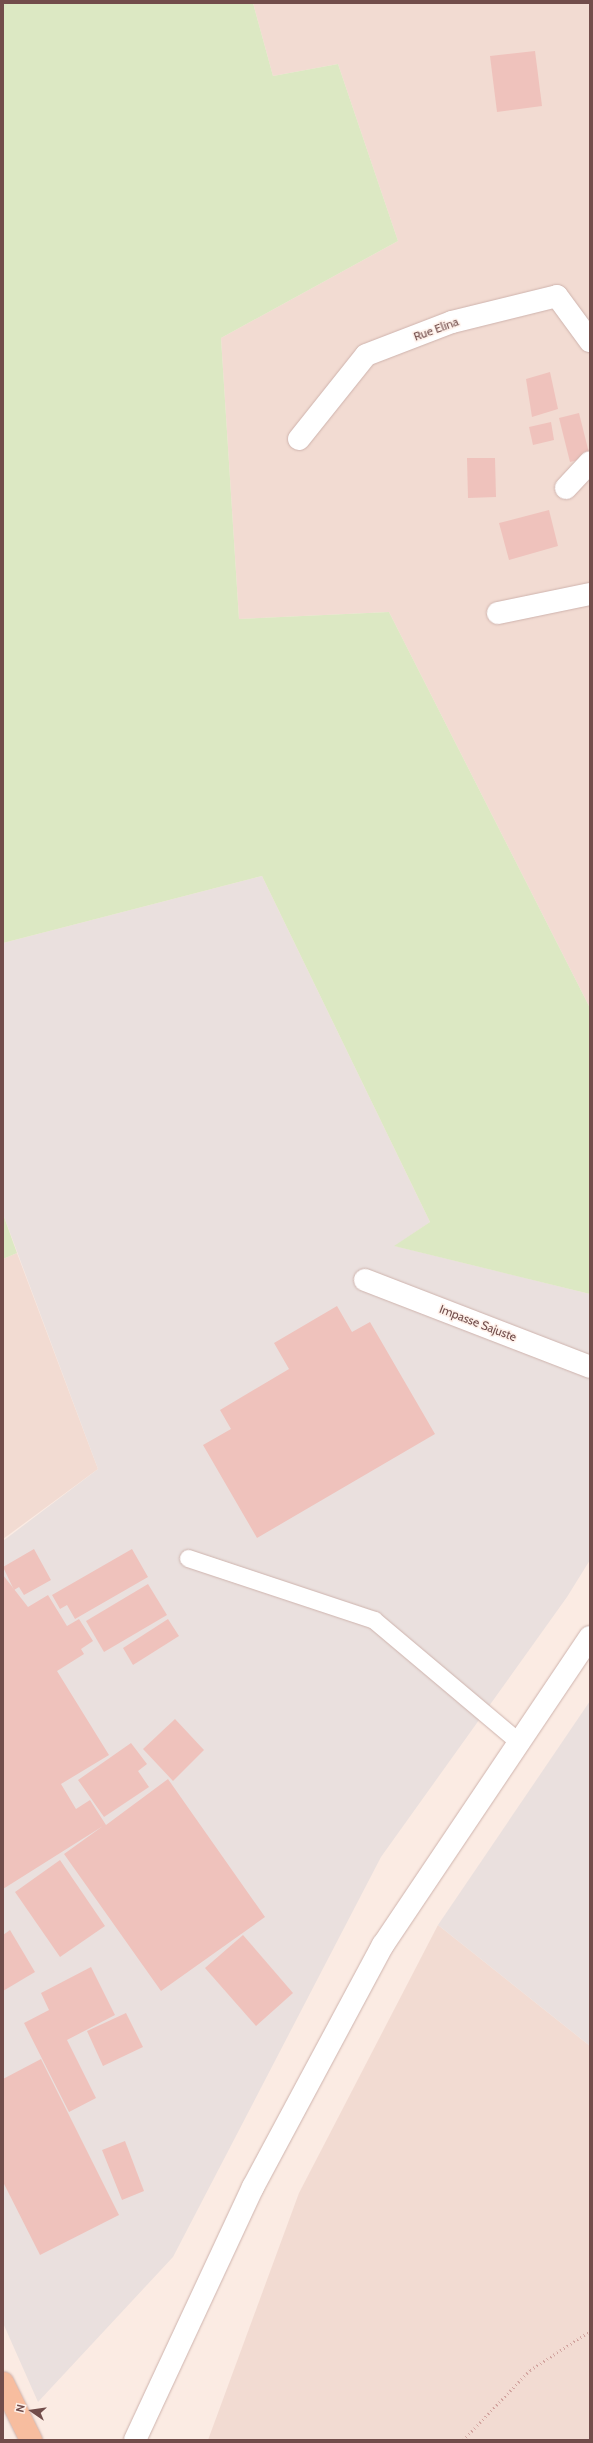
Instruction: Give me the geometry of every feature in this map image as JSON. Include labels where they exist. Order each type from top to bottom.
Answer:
[{"type":"main road","name":"Rue Elina","points":[[299,438],[366,355],[452,322],[557,296],[590,341]]},
{"type":"main road","points":[[566,488],[590,462]]},
{"type":"main road","points":[[498,613],[590,594]]},
{"type":"main road","name":"Impasse Sajuste","points":[[365,1280],[590,1367]]},
{"type":"main road","points":[[135,2440],[253,2187],[383,1945],[590,1637]]},
{"type":"main road","points":[[3,2383],[32,2440]]},
{"type":"lane","points":[[188,1558],[374,1620],[520,1743]]},
{"type":"path","points":[[463,2440],[530,2370],[590,2331]]},
{"type":"shaded area","points":[[253,3],[590,3],[590,1008],[389,612],[239,619],[221,338],[398,241],[338,64],[273,76]]},
{"type":"shaded area","points":[[262,876],[430,1222],[395,1246],[590,1294],[590,1560],[567,1597],[381,1857],[173,2257],[38,2402],[3,2323],[3,1541],[98,1469],[3,1214],[3,943]]},
{"type":"shaded area","points":[[17,1253],[98,1469],[3,1539],[3,1259]]},
{"type":"shaded area","points":[[590,1701],[590,2046],[438,1925]]},
{"type":"shaded area","points":[[438,1925],[590,2046],[590,2440],[208,2440],[299,2193]]},
{"type":"green space","points":[[3,3],[253,3],[273,76],[338,64],[398,241],[221,338],[239,619],[389,612],[590,1008],[590,1294],[394,1246],[430,1222],[262,876],[3,943]]},
{"type":"green space","points":[[3,1214],[17,1253],[3,1259]]},
{"type":"building","points":[[535,51],[542,106],[497,112],[490,56]]},
{"type":"building","points":[[550,372],[558,409],[532,417],[526,379]]},
{"type":"building","points":[[579,413],[590,457],[570,462],[559,418]]},
{"type":"building","points":[[551,422],[554,440],[533,445],[529,427]]},
{"type":"building","points":[[467,458],[495,458],[496,497],[468,498]]},
{"type":"building","points":[[549,510],[558,546],[509,560],[499,523]]},
{"type":"building","points":[[337,1306],[352,1332],[370,1322],[435,1434],[257,1538],[203,1445],[231,1429],[220,1410],[289,1369],[274,1343]]},
{"type":"building","points":[[34,1549],[51,1580],[24,1595],[19,1587],[14,1590],[3,1567]]},
{"type":"building","points":[[132,1549],[148,1577],[75,1619],[67,1605],[60,1609],[52,1595]]},
{"type":"building","points":[[3,1575],[28,1607],[48,1595],[67,1626],[79,1619],[93,1641],[81,1649],[84,1654],[57,1671],[109,1755],[61,1784],[76,1809],[90,1800],[106,1825],[168,1779],[265,1917],[161,1991],[64,1854],[103,1826],[3,1889]]},
{"type":"building","points":[[148,1584],[167,1615],[104,1652],[86,1621]]},
{"type":"building","points":[[168,1619],[179,1636],[133,1665],[123,1648]]},
{"type":"building","points":[[175,1719],[204,1750],[173,1781],[143,1749]]},
{"type":"building","points":[[131,1743],[147,1764],[138,1771],[149,1787],[104,1817],[78,1780]]},
{"type":"building","points":[[60,1860],[105,1926],[60,1957],[15,1892]]},
{"type":"building","points":[[10,1930],[35,1972],[3,1991],[3,1935]]},
{"type":"building","points":[[243,1935],[293,1993],[256,2026],[205,1968]]},
{"type":"building","points":[[91,1967],[115,2015],[67,2040],[96,2098],[69,2112],[24,2023],[49,2010],[41,1993]]},
{"type":"building","points":[[126,2013],[143,2047],[103,2066],[87,2031]]},
{"type":"building","points":[[41,2059],[119,2215],[40,2255],[3,2182],[3,2079]]},
{"type":"building","points":[[125,2141],[144,2191],[122,2200],[102,2150]]}]
